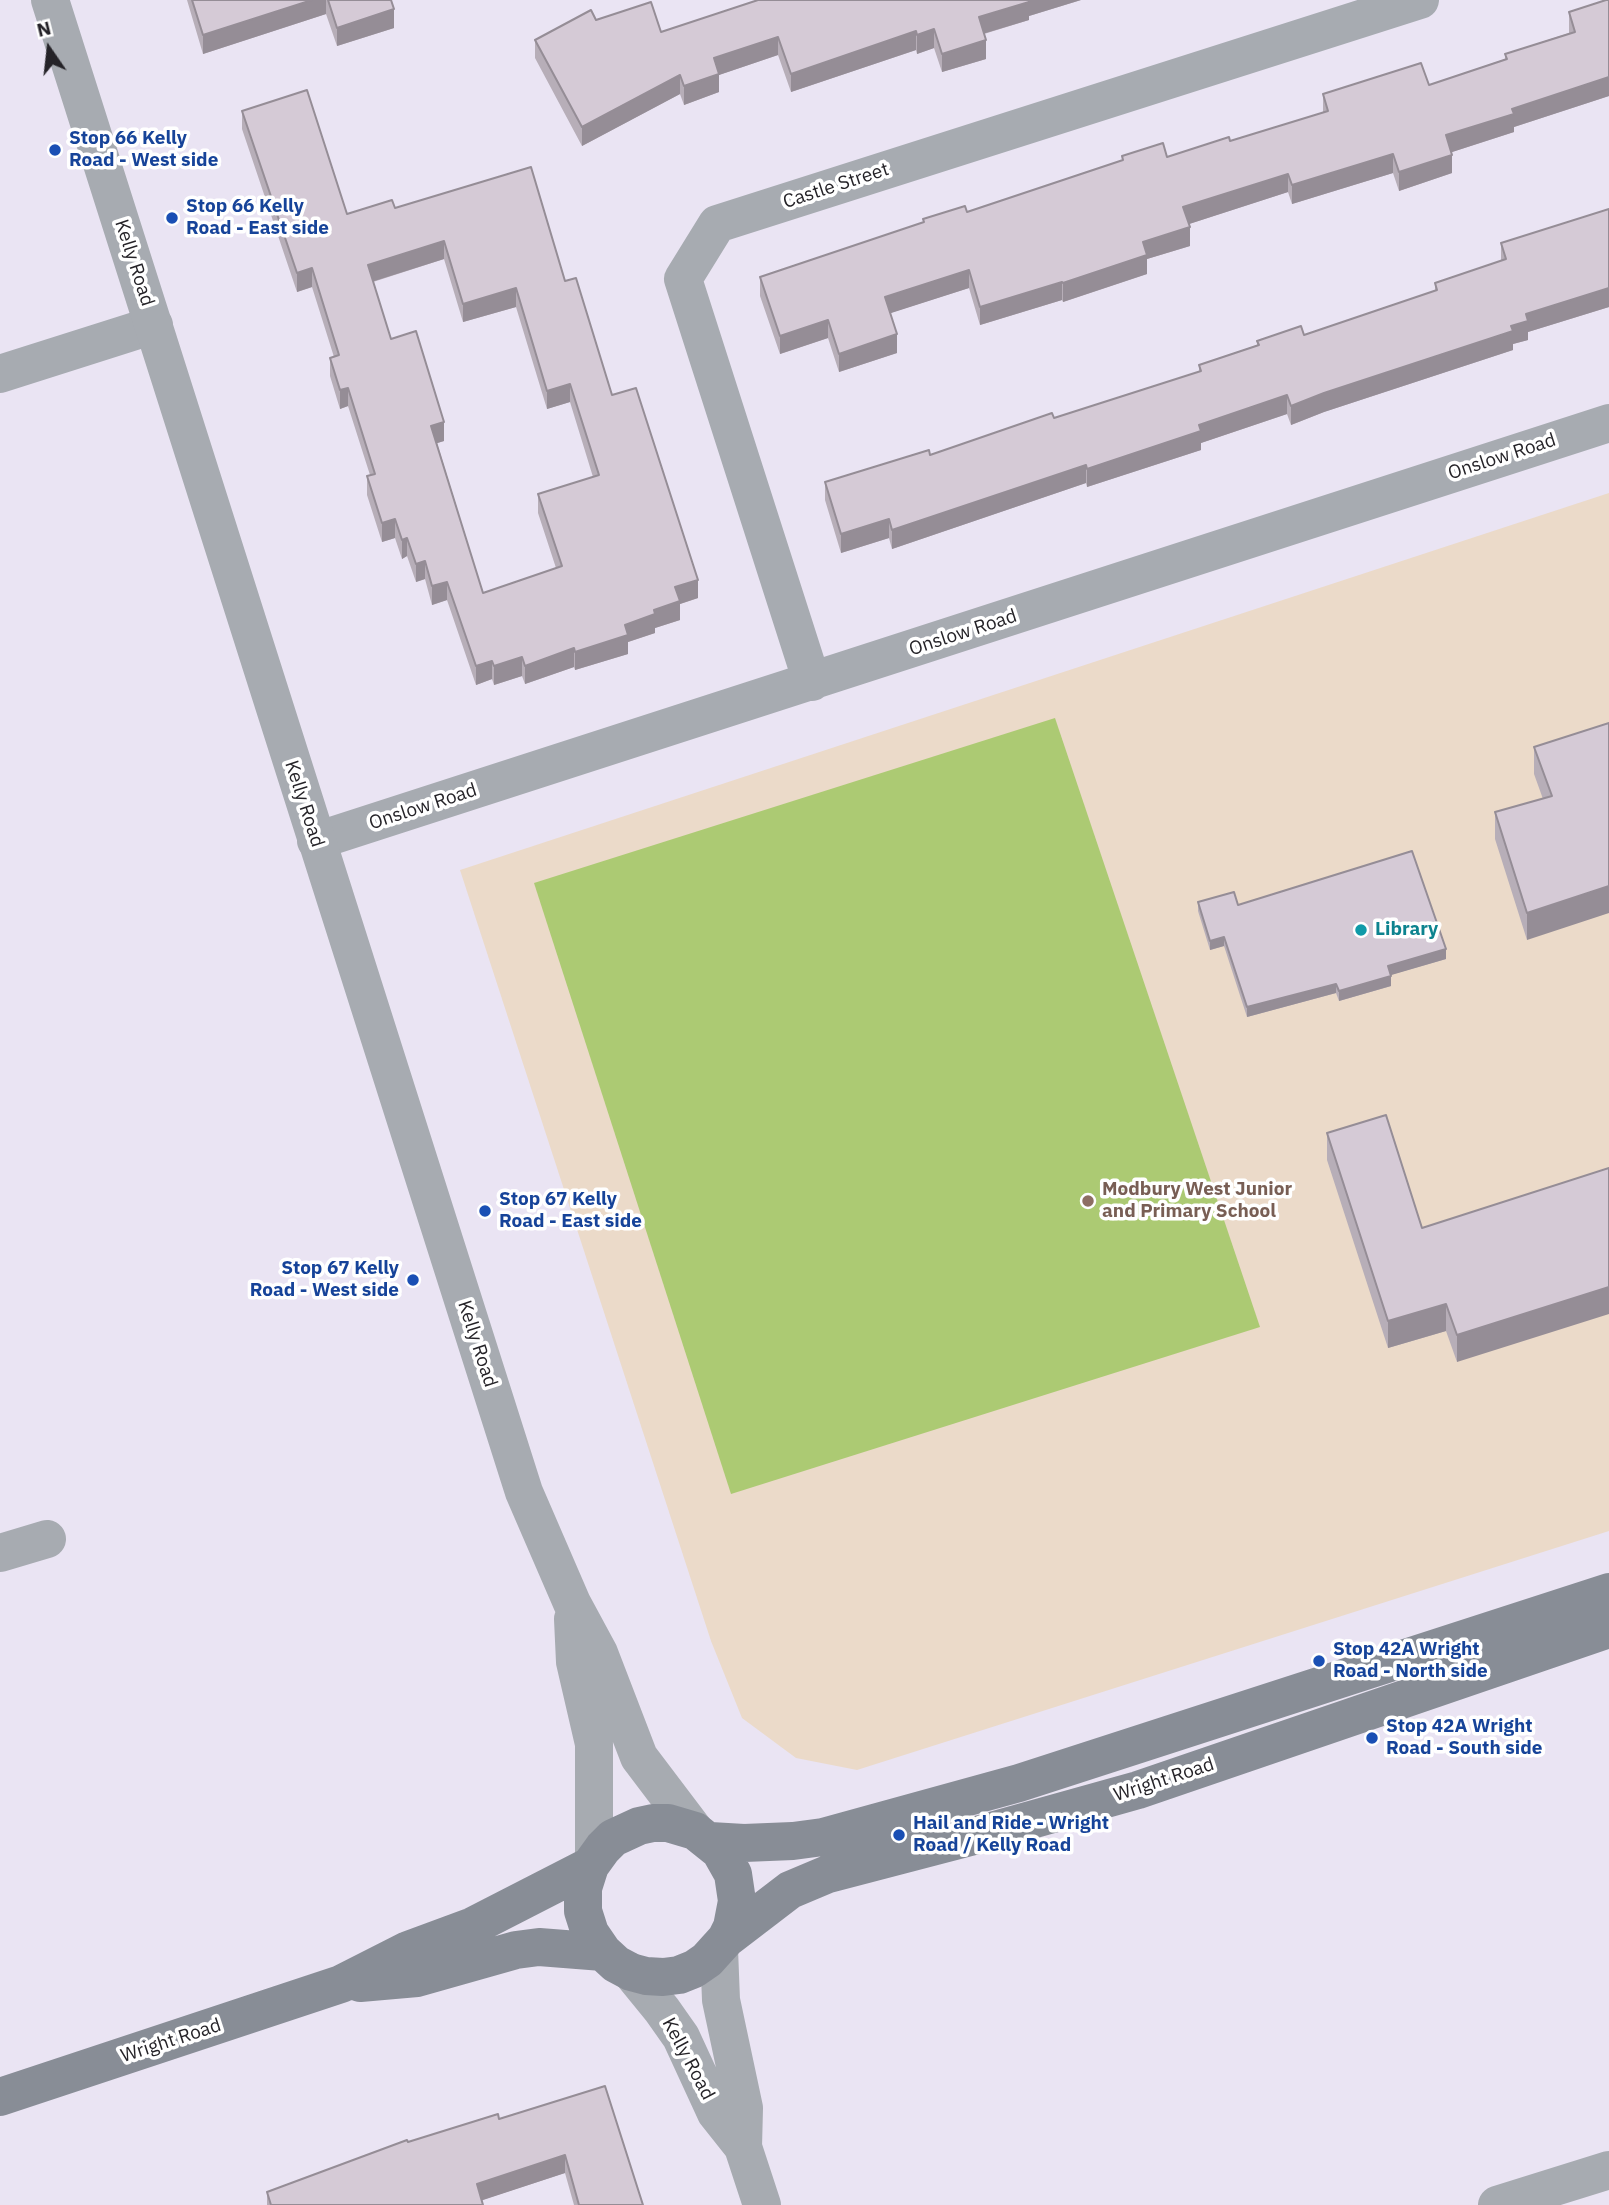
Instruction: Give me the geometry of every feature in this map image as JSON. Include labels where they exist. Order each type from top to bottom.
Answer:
[{"type":"main road","points":[[702,1836],[727,1861],[736,1887],[736,1914],[733,1927],[723,1944],[694,1969],[679,1975],[646,1976],[617,1962],[590,1933],[583,1911],[583,1888],[592,1862],[613,1838],[639,1826],[667,1823],[702,1836],[744,1843],[823,1837],[1018,1783],[1609,1592]]},
{"type":"main road","name":"Wright Road","points":[[723,1944],[790,1890],[828,1874],[1138,1790],[1609,1629]]},
{"type":"main road","name":"Wright Road","points":[[0,2097],[341,1984],[408,1950],[473,1926],[592,1862]]},
{"type":"main road","name":"Wright Road","points":[[341,1984],[417,1978],[516,1950],[539,1947],[617,1962]]},
{"type":"street","name":"Kelly Road","points":[[50,0],[524,1493],[572,1603],[599,1653],[639,1757],[702,1836]]},
{"type":"street","name":"Castle Street","points":[[812,682],[683,279],[717,224],[1420,0]]},
{"type":"street","points":[[0,374],[154,325]]},
{"type":"street","name":"Onslow Road","points":[[316,841],[1609,423]]},
{"type":"street","points":[[0,1553],[47,1539]]},
{"type":"street","name":"Kelly Road","points":[[572,1603],[575,1662],[594,1744],[592,1862]]},
{"type":"street","name":"Kelly Road","points":[[723,1944],[721,2000],[744,2108],[743,2147],[762,2205]]},
{"type":"street","name":"Kelly Road","points":[[617,1962],[662,2010],[681,2038],[716,2113],[743,2147]]},
{"type":"street","points":[[1497,2205],[1609,2170]]},
{"type":"shaded area","name":"Modbury West Junior and Primary School","points":[[1609,493],[1609,1531],[857,1770],[796,1758],[742,1718],[711,1641],[460,870]]},
{"type":"green space","points":[[1055,718],[1260,1327],[731,1494],[534,883]]},
{"type":"building","points":[[192,0],[312,0],[203,35]]},
{"type":"building","points":[[328,0],[391,0],[394,9],[337,28]]},
{"type":"building","points":[[758,0],[1029,2],[979,17],[986,40],[942,54],[934,29],[917,35],[916,31],[791,74],[778,37],[714,58],[719,74],[684,86],[680,75],[582,127],[535,40],[591,10],[596,20],[651,2],[661,32]]},
{"type":"building","points":[[1609,0],[1609,77],[1512,109],[1514,114],[1446,135],[1452,155],[1399,172],[1393,154],[1292,185],[1288,174],[1183,207],[1190,227],[1143,242],[1147,255],[980,307],[969,270],[885,297],[897,334],[839,354],[828,320],[780,336],[760,277],[924,222],[923,219],[965,206],[967,212],[1123,160],[1122,156],[1163,143],[1167,157],[1229,137],[1230,141],[1328,111],[1323,94],[1421,63],[1429,85],[1507,59],[1505,54],[1575,32],[1569,12]]},
{"type":"building","points":[[307,90],[347,214],[392,200],[395,208],[531,167],[565,281],[576,278],[612,395],[636,388],[698,580],[675,587],[680,601],[654,610],[655,614],[625,625],[628,635],[575,652],[574,648],[525,666],[522,657],[494,666],[492,661],[476,666],[447,582],[432,586],[425,561],[416,564],[407,538],[402,540],[395,519],[382,523],[367,476],[375,474],[348,388],[340,390],[330,358],[339,355],[312,268],[297,273],[242,111]],"holes":[[[444,241],[463,304],[516,288],[547,391],[570,384],[599,475],[538,494],[562,566],[483,593],[431,426],[444,422],[416,331],[391,339],[368,265]]]},
{"type":"building","points":[[1609,209],[1609,288],[1526,314],[1528,321],[1511,326],[1513,331],[1291,406],[1287,395],[1199,425],[1201,431],[1087,469],[1086,465],[892,530],[889,519],[841,534],[825,482],[929,450],[930,455],[1052,413],[1054,418],[1201,371],[1199,365],[1259,345],[1257,341],[1301,326],[1304,335],[1437,290],[1435,283],[1506,259],[1501,243]]},
{"type":"building","points":[[1609,723],[1609,886],[1527,913],[1495,812],[1552,796],[1534,747]]},
{"type":"building","name":"Library","points":[[1412,851],[1446,949],[1388,966],[1391,976],[1339,991],[1336,984],[1247,1007],[1224,937],[1210,941],[1198,902],[1234,892],[1238,905]]},
{"type":"building","points":[[1386,1115],[1422,1228],[1609,1168],[1609,1287],[1457,1335],[1446,1304],[1388,1321],[1327,1133]]},
{"type":"building","points":[[605,2086],[643,2205],[579,2205],[565,2155],[477,2184],[483,2205],[271,2205],[267,2192],[407,2140],[408,2142],[498,2114],[499,2119]]},
{"type":"place","name":"Stop 66 Kelly Road - West side","points":[[55,150]]},
{"type":"place","name":"Stop 66 Kelly Road - East side","points":[[172,218]]},
{"type":"place","name":"Library","points":[[1361,930]]},
{"type":"place","name":"Modbury West Junior and Primary School","points":[[1088,1201]]},
{"type":"place","name":"Stop 67 Kelly Road - East side","points":[[485,1211]]},
{"type":"place","name":"Stop 67 Kelly Road - West side","points":[[413,1280]]},
{"type":"place","name":"Stop 42A Wright Road - North side","points":[[1319,1661]]},
{"type":"place","name":"Stop 42A Wright Road - South side","points":[[1372,1738]]},
{"type":"place","name":"Hail and Ride - Wright Road / Kelly Road","points":[[899,1835]]}]
